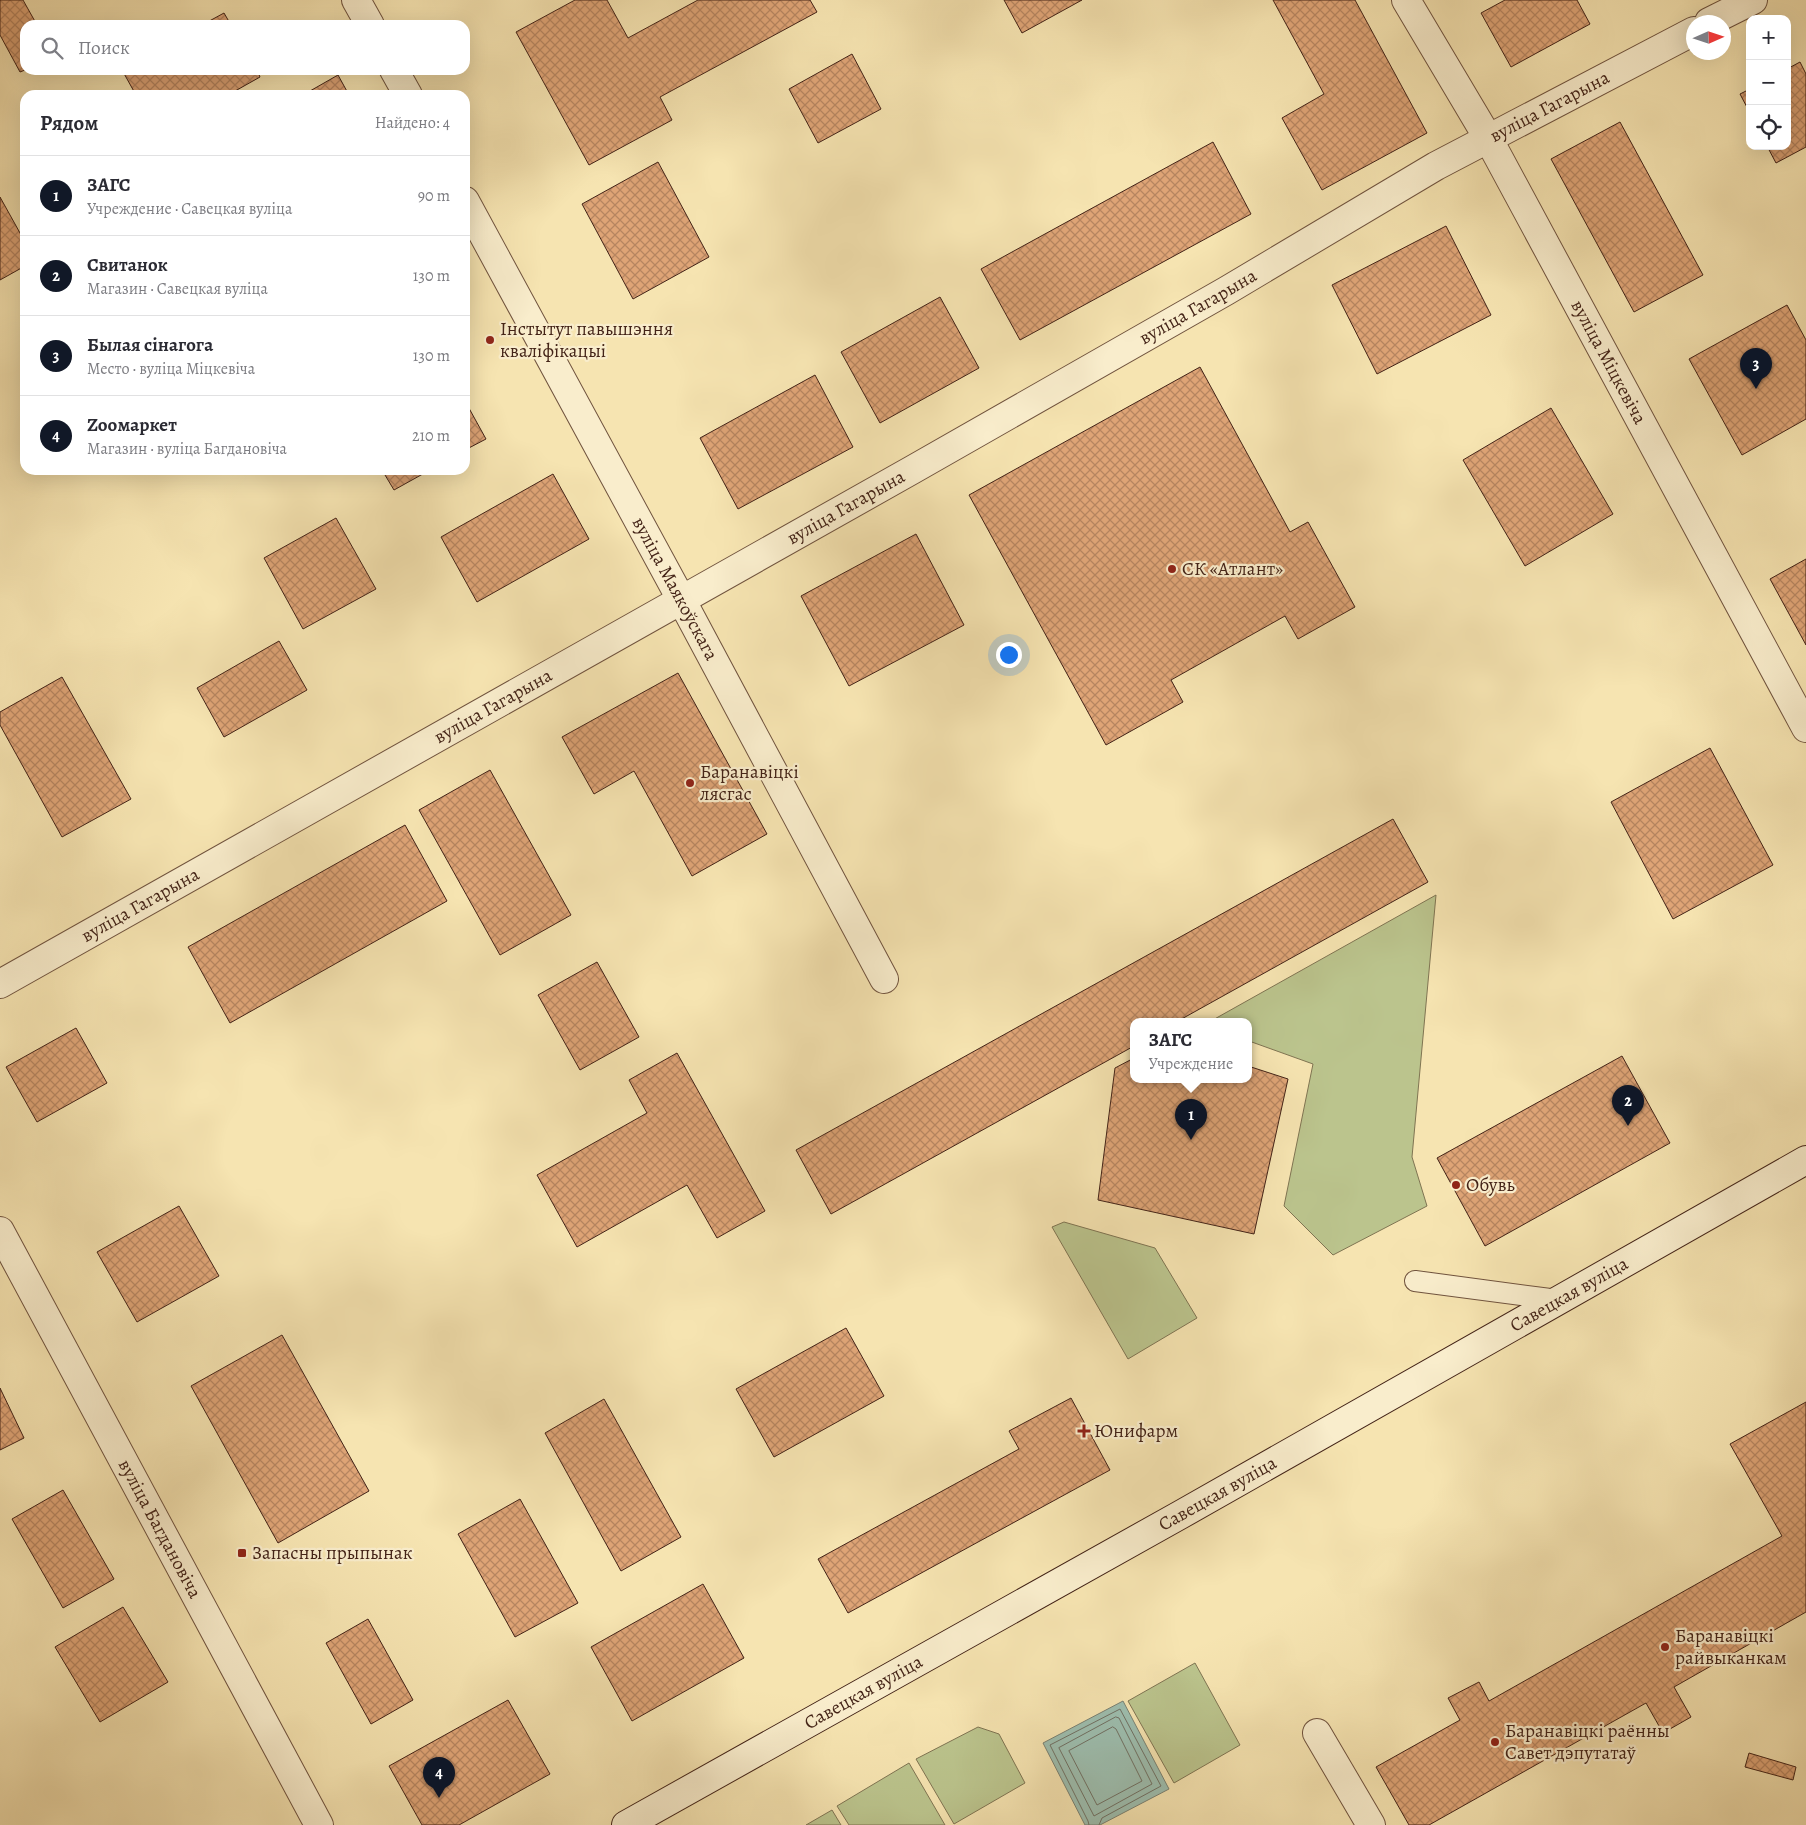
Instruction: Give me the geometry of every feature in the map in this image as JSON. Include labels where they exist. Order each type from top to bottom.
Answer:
[{"type":"street","points":[[356,0],[367,20]]},
{"type":"street","name":"вуліца Міцкевіча","points":[[1406,0],[1488,138],[1806,728]]},
{"type":"street","points":[[1723,15],[1753,0]]},
{"type":"street","name":"вуліца Гагарына","points":[[0,984],[682,601],[1218,296],[1436,166],[1686,35]]},
{"type":"street","points":[[397,75],[405,90]]},
{"type":"street","name":"вуліца Маякоўскага","points":[[470,210],[884,979]]},
{"type":"street","name":"Савецкая вуліца","points":[[626,1825],[1806,1160]]},
{"type":"street","name":"вуліца Багдановіча","points":[[0,1231],[319,1825]]},
{"type":"street","points":[[1317,1733],[1371,1825]]},
{"type":"lane","points":[[1415,1281],[1558,1300]]},
{"type":"green space","points":[[1436,895],[1412,1157],[1427,1206],[1333,1255],[1284,1206],[1313,1064],[1252,1042],[1252,1018],[1216,1018]]},
{"type":"green space","points":[[1064,1222],[1155,1248],[1197,1318],[1128,1359],[1052,1227]]},
{"type":"green space","points":[[1195,1663],[1240,1745],[1174,1783],[1128,1701]]},
{"type":"green space","points":[[978,1727],[999,1734],[1025,1783],[954,1824],[916,1759]]},
{"type":"green space","points":[[909,1763],[945,1825],[849,1825],[837,1806]]},
{"type":"green space","points":[[832,1810],[841,1825],[806,1825]]},
{"type":"water","points":[[1123,1701],[1169,1789],[1100,1825],[1085,1825],[1043,1743]]},
{"type":"building","points":[[0,0],[23,0],[34,20],[20,20],[20,72],[0,35]]},
{"type":"building","points":[[575,0],[607,0],[628,38],[698,0],[810,0],[817,12],[660,97],[672,120],[589,165],[516,32]]},
{"type":"building","points":[[1004,0],[1082,0],[1022,33]]},
{"type":"building","points":[[1273,0],[1355,0],[1427,133],[1322,190],[1282,118],[1324,94]]},
{"type":"building","points":[[1505,0],[1577,0],[1590,24],[1511,67],[1481,13]]},
{"type":"building","points":[[224,13],[228,20],[211,20]]},
{"type":"building","points":[[852,54],[881,109],[818,143],[789,89]]},
{"type":"building","points":[[1800,62],[1806,74],[1806,147],[1776,163],[1769,150],[1791,150],[1791,67]]},
{"type":"building","points":[[125,75],[259,75],[260,77],[237,90],[133,90]]},
{"type":"building","points":[[338,75],[346,90],[312,90]]},
{"type":"building","points":[[1746,91],[1746,105],[1740,94]]},
{"type":"building","points":[[1620,122],[1703,275],[1634,312],[1551,159]]},
{"type":"building","points":[[1213,142],[1251,214],[1020,340],[981,269]]},
{"type":"building","points":[[658,162],[709,257],[633,299],[582,204]]},
{"type":"building","points":[[0,197],[20,233],[20,269],[0,280]]},
{"type":"building","points":[[1446,226],[1491,315],[1377,374],[1332,285]]},
{"type":"building","points":[[940,297],[979,368],[880,423],[841,352]]},
{"type":"building","points":[[1787,305],[1806,340],[1806,419],[1742,455],[1689,359]]},
{"type":"building","name":"СК «Атлант»","points":[[1200,367],[1290,532],[1308,522],[1355,607],[1298,639],[1285,616],[1171,680],[1183,702],[1106,745],[969,495]]},
{"type":"building","points":[[815,375],[853,447],[738,509],[700,438]]},
{"type":"building","points":[[1551,408],[1613,514],[1525,566],[1463,460]]},
{"type":"building","points":[[470,410],[486,439],[470,447]]},
{"type":"building","points":[[553,474],[589,539],[477,602],[441,537]]},
{"type":"building","points":[[385,475],[421,475],[394,490]]},
{"type":"building","points":[[336,518],[376,589],[303,629],[264,558]]},
{"type":"building","points":[[916,534],[964,625],[849,686],[801,596]]},
{"type":"building","points":[[1806,559],[1806,645],[1770,579]]},
{"type":"building","points":[[279,641],[307,690],[224,737],[197,688]]},
{"type":"building","name":"Баранавіцкі лясгас","points":[[678,673],[767,834],[692,876],[634,771],[594,794],[562,737]]},
{"type":"building","points":[[62,677],[131,799],[62,837],[0,725],[0,712]]},
{"type":"building","points":[[1710,748],[1773,865],[1673,919],[1611,802]]},
{"type":"building","points":[[490,770],[571,915],[500,955],[419,810]]},
{"type":"building","points":[[1393,819],[1428,882],[1183,1018],[1130,1018],[1130,1048],[831,1214],[796,1150]]},
{"type":"building","points":[[405,825],[447,901],[230,1023],[188,947]]},
{"type":"building","points":[[597,962],[639,1037],[580,1070],[538,995]]},
{"type":"building","points":[[76,1028],[107,1083],[37,1122],[6,1067]]},
{"type":"building","points":[[677,1053],[765,1211],[717,1238],[687,1185],[577,1247],[537,1175],[647,1113],[629,1080]]},
{"type":"building","points":[[1622,1056],[1670,1143],[1485,1246],[1437,1158]]},
{"type":"building","points":[[1130,1060],[1130,1083],[1252,1083],[1252,1067],[1288,1079],[1254,1234],[1098,1200],[1115,1068]]},
{"type":"building","points":[[179,1206],[219,1276],[137,1322],[97,1252]]},
{"type":"building","points":[[846,1328],[884,1396],[774,1457],[736,1389]]},
{"type":"building","points":[[282,1335],[369,1491],[278,1543],[191,1386]]},
{"type":"building","points":[[0,1388],[24,1438],[0,1450]]},
{"type":"building","points":[[1071,1398],[1110,1470],[848,1613],[818,1559],[1019,1449],[1009,1431]]},
{"type":"building","points":[[604,1399],[681,1537],[621,1571],[545,1433]]},
{"type":"building","name":"Баранавіцкі райвыканкам","points":[[1806,1402],[1806,1612],[1674,1687],[1691,1717],[1663,1733],[1646,1703],[1429,1825],[1409,1825],[1376,1767],[1460,1720],[1448,1698],[1479,1682],[1489,1701],[1782,1536],[1730,1444]]},
{"type":"building","points":[[63,1490],[114,1579],[63,1608],[12,1519]]},
{"type":"building","points":[[520,1499],[578,1603],[515,1637],[458,1534]]},
{"type":"building","points":[[703,1584],[744,1658],[632,1721],[591,1647]]},
{"type":"building","points":[[123,1607],[168,1682],[100,1722],[55,1647]]},
{"type":"building","points":[[368,1619],[413,1700],[371,1724],[326,1643]]},
{"type":"building","points":[[508,1700],[550,1774],[459,1825],[422,1825],[389,1766]]},
{"type":"building","points":[[1749,1753],[1796,1767],[1793,1780],[1745,1767]]},
{"type":"place","name":"Інстытут павышэння кваліфікацыі","points":[[490,340]]},
{"type":"place","name":"Былая сінагога","points":[[1756,389]]},
{"type":"place","name":"СК «Атлант»","points":[[1172,569]]},
{"type":"place","name":"Баранавіцкі лясгас","points":[[690,783]]},
{"type":"place","name":"Свитанок","points":[[1628,1126]]},
{"type":"place","name":"ЗАГС","points":[[1191,1140]]},
{"type":"place","name":"Обувь","points":[[1456,1185]]},
{"type":"place","name":"Юнифарм","points":[[1084,1431]]},
{"type":"place","name":"Запасны прыпынак","points":[[242,1553]]},
{"type":"place","name":"Баранавіцкі райвыканкам","points":[[1665,1647]]},
{"type":"place","name":"Баранавіцкі раённы Савет дэпутатаў","points":[[1495,1742]]},
{"type":"place","name":"Zooмаркет","points":[[439,1798]]}]
